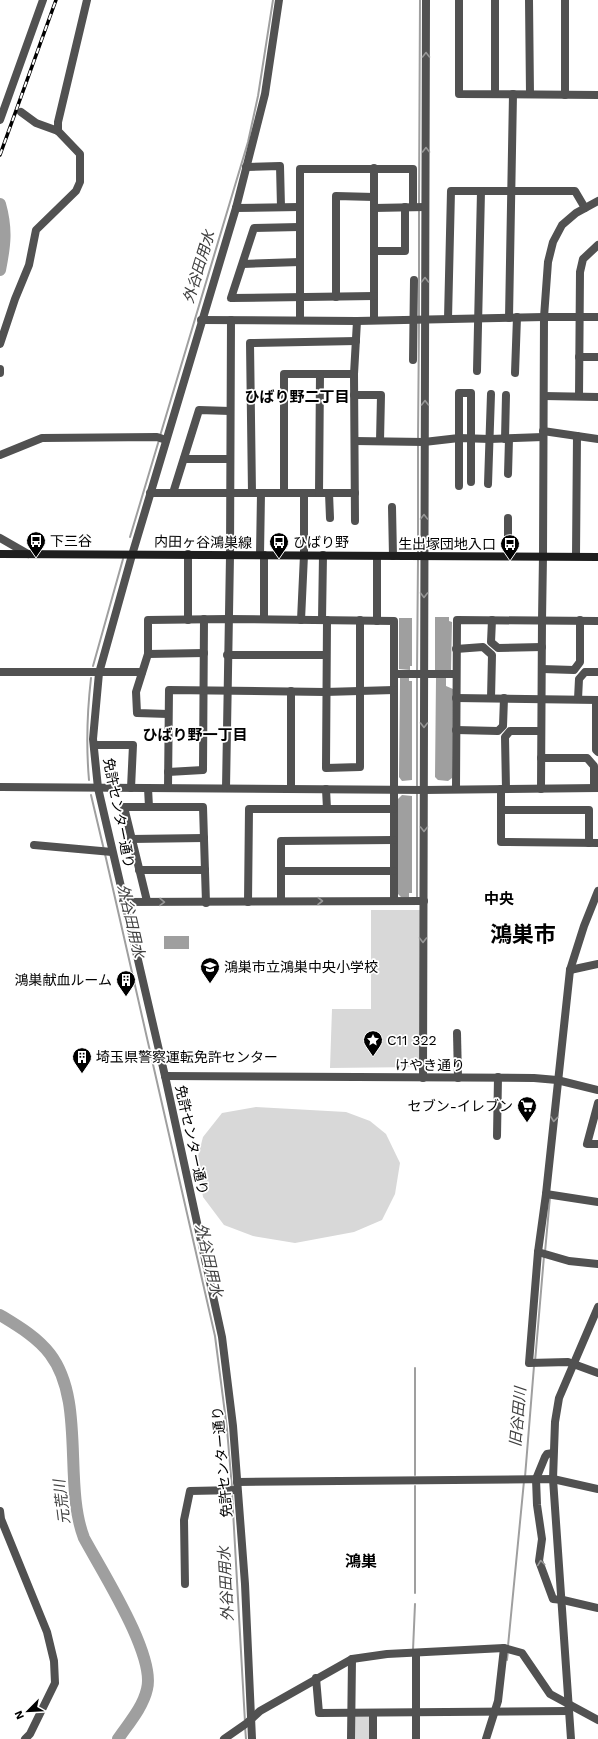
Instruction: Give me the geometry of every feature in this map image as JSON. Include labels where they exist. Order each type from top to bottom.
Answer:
[{"type":"main road","name":"内田ヶ谷鴻巣線","points":[[0,554],[598,557]]},
{"type":"street","points":[[0,120],[43,0]]},
{"type":"street","points":[[58,131],[58,122],[87,0]]},
{"type":"street","name":"免許センター通り","points":[[252,1739],[249,1645],[228,1379],[222,1337],[165,1076],[123,902],[98,788],[94,745],[95,711],[99,673],[132,554],[201,320],[236,208],[265,94],[279,0]]},
{"type":"street","points":[[423,1078],[426,0]]},
{"type":"street","points":[[459,0],[459,94],[598,95]]},
{"type":"street","points":[[495,0],[495,94]]},
{"type":"street","points":[[529,0],[530,94]]},
{"type":"street","points":[[564,95],[565,0]]},
{"type":"street","points":[[513,94],[511,190],[515,373]]},
{"type":"street","points":[[0,344],[15,299],[29,265],[36,230],[76,190],[80,182],[80,154],[58,131],[36,123],[21,112]]},
{"type":"street","points":[[246,167],[280,166],[281,207]]},
{"type":"street","points":[[300,320],[300,168],[413,169],[405,251],[374,251]]},
{"type":"street","points":[[374,168],[374,320]]},
{"type":"street","points":[[448,319],[451,191],[575,191],[586,208]]},
{"type":"street","points":[[478,372],[481,191]]},
{"type":"street","points":[[336,297],[336,196],[374,197]]},
{"type":"street","points":[[541,788],[544,317],[548,262],[553,242],[562,225],[598,201]]},
{"type":"street","points":[[236,208],[299,207]]},
{"type":"street","points":[[374,208],[425,207]]},
{"type":"street","points":[[299,227],[254,228],[231,298],[374,296]]},
{"type":"street","points":[[580,396],[580,272],[583,259],[598,245]]},
{"type":"street","points":[[243,264],[300,262]]},
{"type":"street","points":[[413,360],[414,280]]},
{"type":"street","points":[[201,320],[357,321],[544,317],[598,318]]},
{"type":"street","points":[[226,788],[228,691],[227,655],[230,556],[230,320]]},
{"type":"street","points":[[355,521],[354,374],[357,321]]},
{"type":"street","points":[[252,493],[250,343],[356,341]]},
{"type":"street","points":[[579,357],[598,357]]},
{"type":"street","points":[[284,493],[284,374],[354,374]]},
{"type":"street","points":[[319,493],[320,374]]},
{"type":"street","points":[[459,486],[459,393],[471,393],[471,482]]},
{"type":"street","points":[[488,484],[491,394]]},
{"type":"street","points":[[354,395],[381,395],[380,441]]},
{"type":"street","points":[[506,395],[508,474]]},
{"type":"street","points":[[544,396],[598,397]]},
{"type":"street","points":[[173,493],[199,410],[230,411]]},
{"type":"street","points":[[355,441],[424,442],[459,438],[507,439],[543,434],[598,439]]},
{"type":"street","points":[[576,556],[577,436]]},
{"type":"street","points":[[0,455],[42,438],[157,437],[166,440]]},
{"type":"street","points":[[184,458],[229,459]]},
{"type":"street","points":[[150,493],[355,493]]},
{"type":"street","points":[[261,493],[264,619]]},
{"type":"street","points":[[301,620],[304,555],[304,493]]},
{"type":"street","points":[[329,493],[330,518]]},
{"type":"street","points":[[392,507],[393,556]]},
{"type":"street","points":[[508,518],[508,556]]},
{"type":"street","points":[[0,538],[28,554]]},
{"type":"street","points":[[188,554],[188,620]]},
{"type":"street","points":[[323,555],[326,656],[326,768],[360,767],[360,620]]},
{"type":"street","points":[[377,556],[377,621]]},
{"type":"street","points":[[168,772],[203,770],[204,619]]},
{"type":"street","points":[[168,714],[137,713],[136,692],[148,654],[148,620],[264,619],[394,621],[394,900]]},
{"type":"street","points":[[456,789],[456,620],[598,621]]},
{"type":"street","points":[[492,620],[491,642],[498,648],[542,647]]},
{"type":"street","points":[[542,669],[574,670],[580,662],[580,620]]},
{"type":"street","points":[[456,648],[483,646],[492,655],[491,698]]},
{"type":"street","points":[[148,654],[204,653]]},
{"type":"street","points":[[227,655],[326,656]]},
{"type":"street","points":[[0,672],[142,672]]},
{"type":"street","points":[[578,699],[578,679],[585,672],[598,672]]},
{"type":"street","points":[[394,674],[456,674]]},
{"type":"street","points":[[168,788],[169,690],[325,692],[394,690]]},
{"type":"street","points":[[291,691],[291,789]]},
{"type":"street","points":[[456,698],[597,700],[596,750],[598,752]]},
{"type":"street","points":[[456,730],[498,731],[503,726],[504,698]]},
{"type":"street","points":[[541,731],[510,732],[505,737],[501,842],[598,843]]},
{"type":"street","points":[[94,745],[133,745],[131,788]]},
{"type":"street","points":[[0,787],[424,790],[596,788],[594,766],[587,758],[541,758]]},
{"type":"street","points":[[148,788],[149,807]]},
{"type":"street","points":[[326,789],[327,809]]},
{"type":"street","points":[[147,901],[124,807],[203,807],[206,903]]},
{"type":"street","points":[[248,902],[248,809],[393,809]]},
{"type":"street","points":[[502,810],[590,810],[589,842]]},
{"type":"street","points":[[131,839],[204,838]]},
{"type":"street","points":[[281,901],[281,841],[393,840]]},
{"type":"street","points":[[34,845],[112,852]]},
{"type":"street","points":[[139,870],[205,870]]},
{"type":"street","points":[[281,871],[393,871]]},
{"type":"street","points":[[598,891],[584,926],[570,970],[546,1194],[538,1252],[529,1363],[575,1363],[598,1373]]},
{"type":"street","points":[[123,902],[147,901],[206,903],[281,901],[424,901]]},
{"type":"street","points":[[570,970],[598,964]]},
{"type":"street","points":[[458,1033],[458,1078]]},
{"type":"street","name":"けやき通り","points":[[165,1076],[423,1078],[498,1077],[558,1080],[598,1090]]},
{"type":"street","points":[[497,1136],[498,1077]]},
{"type":"street","points":[[598,1103],[587,1144],[598,1144]]},
{"type":"street","points":[[546,1194],[598,1202]]},
{"type":"street","points":[[538,1252],[569,1261],[598,1264]]},
{"type":"street","points":[[571,1739],[553,1479],[553,1453],[555,1422],[559,1398],[598,1307]]},
{"type":"street","points":[[553,1453],[547,1454],[545,1457],[536,1479],[536,1505],[542,1538],[539,1562],[553,1599],[598,1608]]},
{"type":"street","points":[[185,1584],[184,1520],[190,1491],[237,1486],[536,1479],[553,1479],[598,1489]]},
{"type":"street","points":[[0,1511],[2,1526],[47,1632],[54,1661],[55,1683],[30,1734],[25,1739]]},
{"type":"street","points":[[225,1739],[247,1723],[260,1711],[352,1659],[388,1654],[504,1648],[522,1653],[550,1694],[569,1707],[598,1720]]},
{"type":"street","points":[[486,1739],[495,1712],[501,1682],[504,1648]]},
{"type":"street","points":[[416,1653],[416,1739]]},
{"type":"street","points":[[351,1739],[352,1659]]},
{"type":"street","points":[[316,1678],[319,1713],[495,1712],[569,1707]]},
{"type":"street","points":[[373,1713],[373,1739]]},
{"type":"shaded area","points":[[435,617],[449,617],[449,621],[452,622],[451,670],[435,670]]},
{"type":"shaded area","points":[[399,618],[412,618],[412,666],[410,666],[410,670],[399,669]]},
{"type":"shaded area","points":[[400,677],[409,677],[409,681],[412,681],[412,780],[402,781],[399,777]]},
{"type":"shaded area","points":[[436,678],[446,678],[446,686],[453,689],[452,778],[448,781],[438,780],[435,777]]},
{"type":"shaded area","points":[[402,795],[412,796],[412,893],[409,893],[409,897],[401,897],[398,894],[398,799]]},
{"type":"shaded area","points":[[371,910],[420,910],[419,1067],[330,1068],[332,1009],[371,1009]]},
{"type":"shaded area","points":[[164,936],[189,936],[189,949],[164,949]]},
{"type":"shaded area","points":[[256,1107],[346,1112],[370,1121],[386,1134],[400,1163],[395,1194],[382,1220],[354,1232],[295,1243],[253,1236],[224,1225],[203,1197],[197,1160],[203,1137],[222,1113]]},
{"type":"shaded area","points":[[352,1713],[373,1713],[373,1739],[351,1739]]},
{"type":"waterway","name":"外谷田用水","points":[[160,436],[248,142],[258,96],[273,0]]},
{"type":"waterway","points":[[419,205],[420,0]]},
{"type":"waterway","name":"元荒川","points":[[0,204],[4,221],[3,253],[0,270]]},
{"type":"waterway","points":[[419,209],[419,317]]},
{"type":"waterway","points":[[418,439],[419,321]]},
{"type":"waterway","name":"外谷田用水","points":[[130,537],[159,440]]},
{"type":"waterway","points":[[418,443],[418,555]]},
{"type":"waterway","name":"外谷田用水","points":[[93,666],[123,559]]},
{"type":"waterway","points":[[417,673],[418,559]]},
{"type":"waterway","points":[[417,677],[417,789]]},
{"type":"waterway","name":"外谷田用水","points":[[89,780],[87,729],[91,678]]},
{"type":"waterway","points":[[417,793],[417,898]]},
{"type":"waterway","name":"外谷田用水","points":[[91,795],[104,850]]},
{"type":"waterway","name":"外谷田用水","points":[[105,854],[215,1336],[227,1429],[232,1488]]},
{"type":"waterway","name":"旧谷田川","points":[[545,1252],[550,1197]]},
{"type":"waterway","name":"旧谷田川","points":[[535,1362],[544,1256]]},
{"type":"waterway","name":"元荒川","points":[[0,1315],[14,1323],[39,1342],[50,1354],[61,1373],[68,1395],[73,1443],[75,1493],[78,1517],[84,1538],[114,1591],[136,1635],[143,1656],[148,1674],[145,1696],[135,1715],[118,1739]]},
{"type":"waterway","name":"旧谷田川","points":[[525,1477],[534,1366]]},
{"type":"waterway","points":[[415,1368],[415,1475]]},
{"type":"waterway","name":"旧谷田川","points":[[508,1646],[524,1481]]},
{"type":"waterway","points":[[415,1486],[415,1593]]},
{"type":"waterway","name":"外谷田用水","points":[[232,1493],[245,1722]]},
{"type":"waterway","points":[[413,1650],[415,1604]]},
{"type":"waterway","name":"旧谷田川","points":[[507,1660],[508,1651]]},
{"type":"waterway","name":"外谷田用水","points":[[245,1726],[246,1739]]},
{"type":"railway","points":[[0,155],[56,0]]},
{"type":"place","name":"下三谷","points":[[36,558]]},
{"type":"place","name":"ひばり野","points":[[279,559]]},
{"type":"place","name":"生出塚団地入口","points":[[510,561]]},
{"type":"place","name":"鴻巣市立鴻巣中央小学校","points":[[210,984]]},
{"type":"place","name":"鴻巣献血ルーム","points":[[126,997]]},
{"type":"place","name":"C11 322","points":[[373,1057]]},
{"type":"place","name":"埼玉県警察運転免許センター","points":[[82,1074]]},
{"type":"place","name":"セブン-イレブン","points":[[527,1123]]},
{"type":"district","name":"ひばり野二丁目","points":[[297,397]]},
{"type":"district","name":"ひばり野一丁目","points":[[195,735]]},
{"type":"district","name":"中央","points":[[499,899]]},
{"type":"district","name":"鴻巣市","points":[[523,934]]},
{"type":"district","name":"鴻巣","points":[[361,1561]]}]
